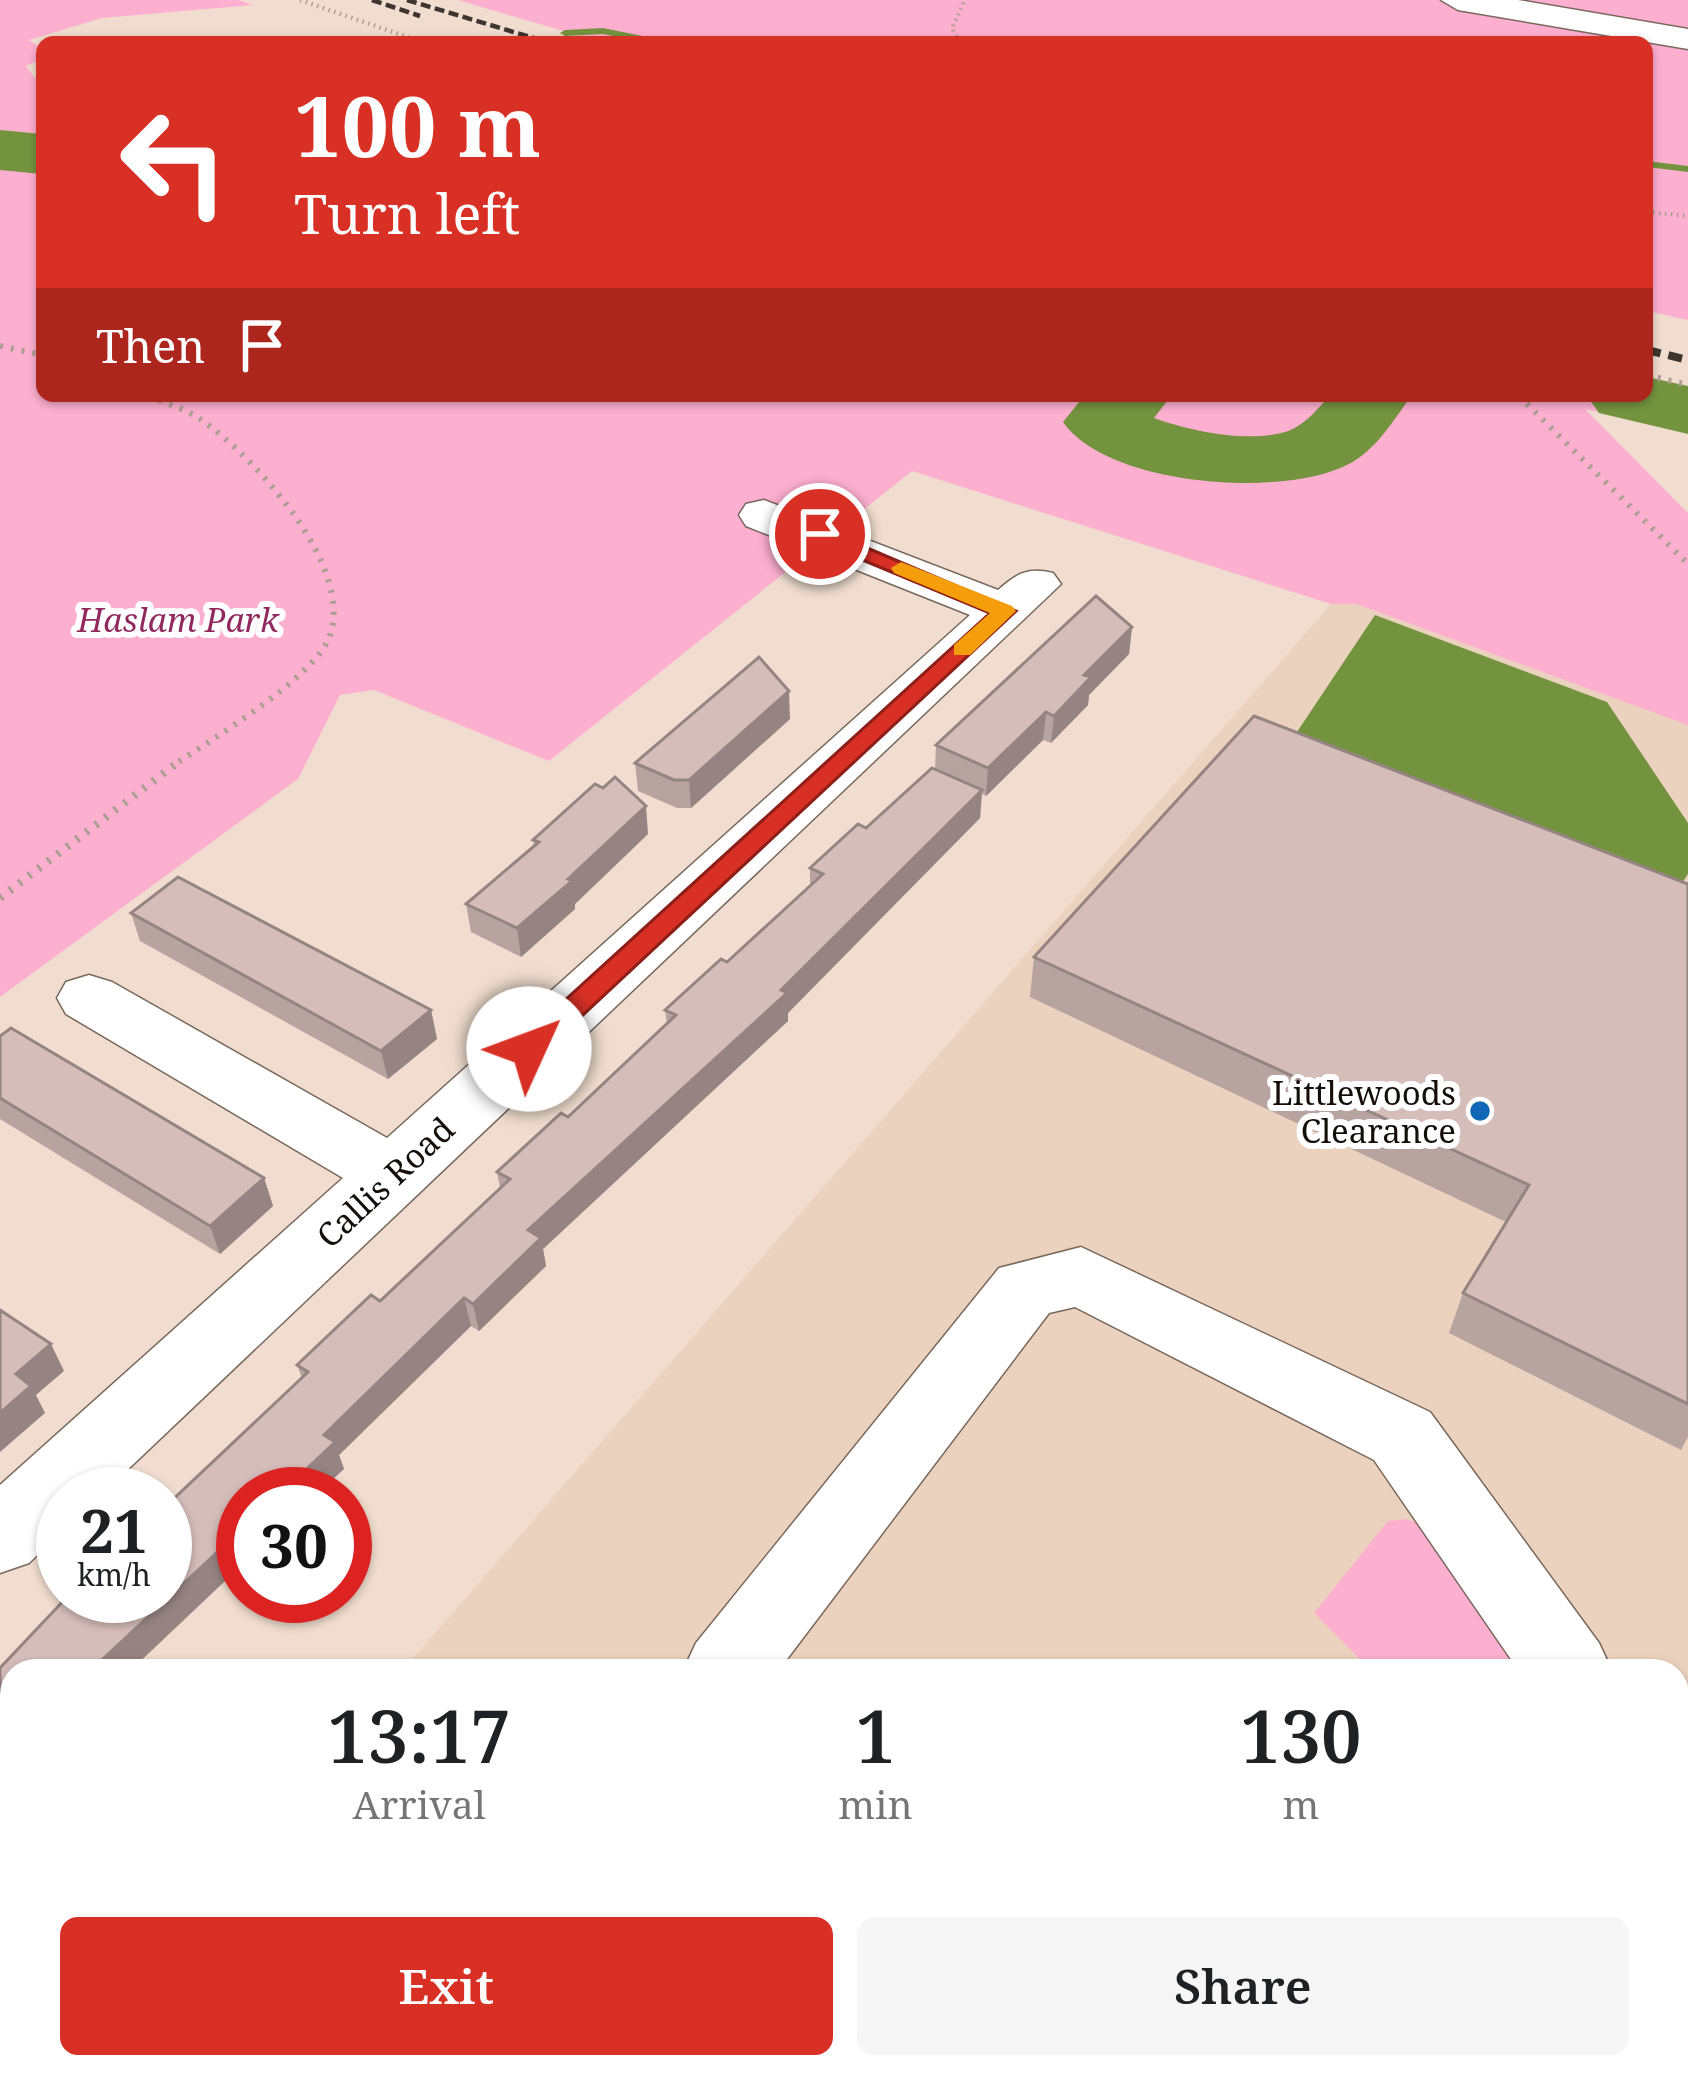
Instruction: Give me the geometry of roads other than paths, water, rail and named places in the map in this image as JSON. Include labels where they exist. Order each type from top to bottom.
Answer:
[{"type":"street","points":[[1458,0],[1688,39]]},
{"type":"street","name":"Callis Road","points":[[0,1537],[1020,597],[764,515]]},
{"type":"street","points":[[88,998],[393,1174]]},
{"type":"street","points":[[735,1659],[1025,1289],[1081,1276],[1402,1436],[1560,1659]]},
{"type":"waterway","points":[[565,33],[603,31],[628,36]]},
{"type":"waterway","points":[[0,150],[36,153]]},
{"type":"waterway","points":[[1653,165],[1688,169]]},
{"type":"waterway","points":[[1125,402],[1103,422],[1121,433],[1176,450],[1241,458],[1298,455],[1318,448],[1341,431],[1366,402]]},
{"type":"waterway","points":[[1653,402],[1688,410]]},
{"type":"railway","points":[[372,0],[420,16]]},
{"type":"railway","points":[[407,0],[527,36]]},
{"type":"railway","points":[[1653,351],[1688,360]]},
{"type":"place","name":"Littlewoods Clearance","points":[[1480,1111]]},
{"type":"park label","name":"Haslam Park","points":[[178,619]]}]
